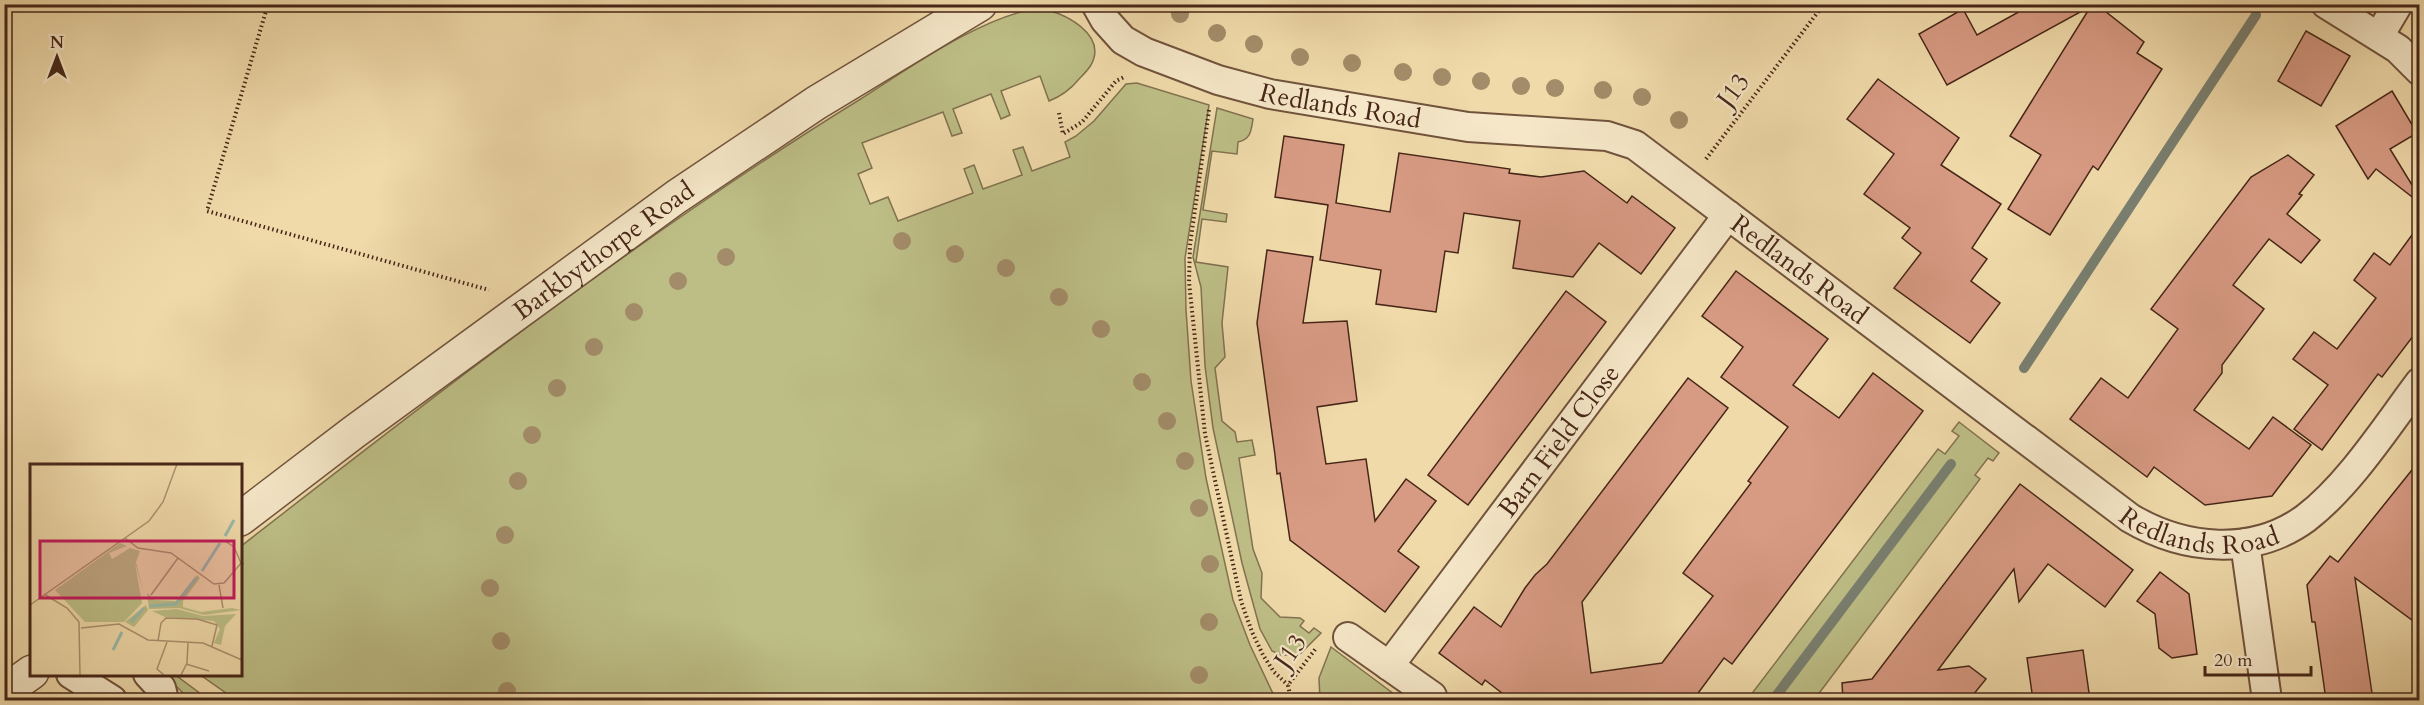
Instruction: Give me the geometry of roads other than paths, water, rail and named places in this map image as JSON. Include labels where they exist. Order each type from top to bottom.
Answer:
[{"type":"street","name":"Barkbythorpe Road","points":[[242,518],[676,197],[776,129],[980,4]]},
{"type":"street","name":"Redlands Road","points":[[1096,4],[1105,20],[1122,40],[1144,52],[1218,80],[1270,94],[1468,128],[1607,136],[1635,145],[2130,518],[2153,532],[2216,546],[2245,543],[2287,530],[2306,518],[2330,497],[2417,389]]},
{"type":"street","points":[[2326,4],[2398,49],[2420,70]]},
{"type":"street","points":[[2379,36],[2398,4]]},
{"type":"street","name":"Barn Field Close","points":[[1389,666],[1728,215]]},
{"type":"street","points":[[2245,543],[2267,700]]},
{"type":"street","points":[[1348,637],[1432,696]]},
{"type":"street","points":[[4,692],[30,673]]},
{"type":"street","points":[[73,675],[112,700]]},
{"type":"street","points":[[149,675],[161,688],[164,700]]},
{"type":"waterway","points":[[2024,368],[2256,15]]},
{"type":"waterway","points":[[1773,700],[1951,464]]}]
